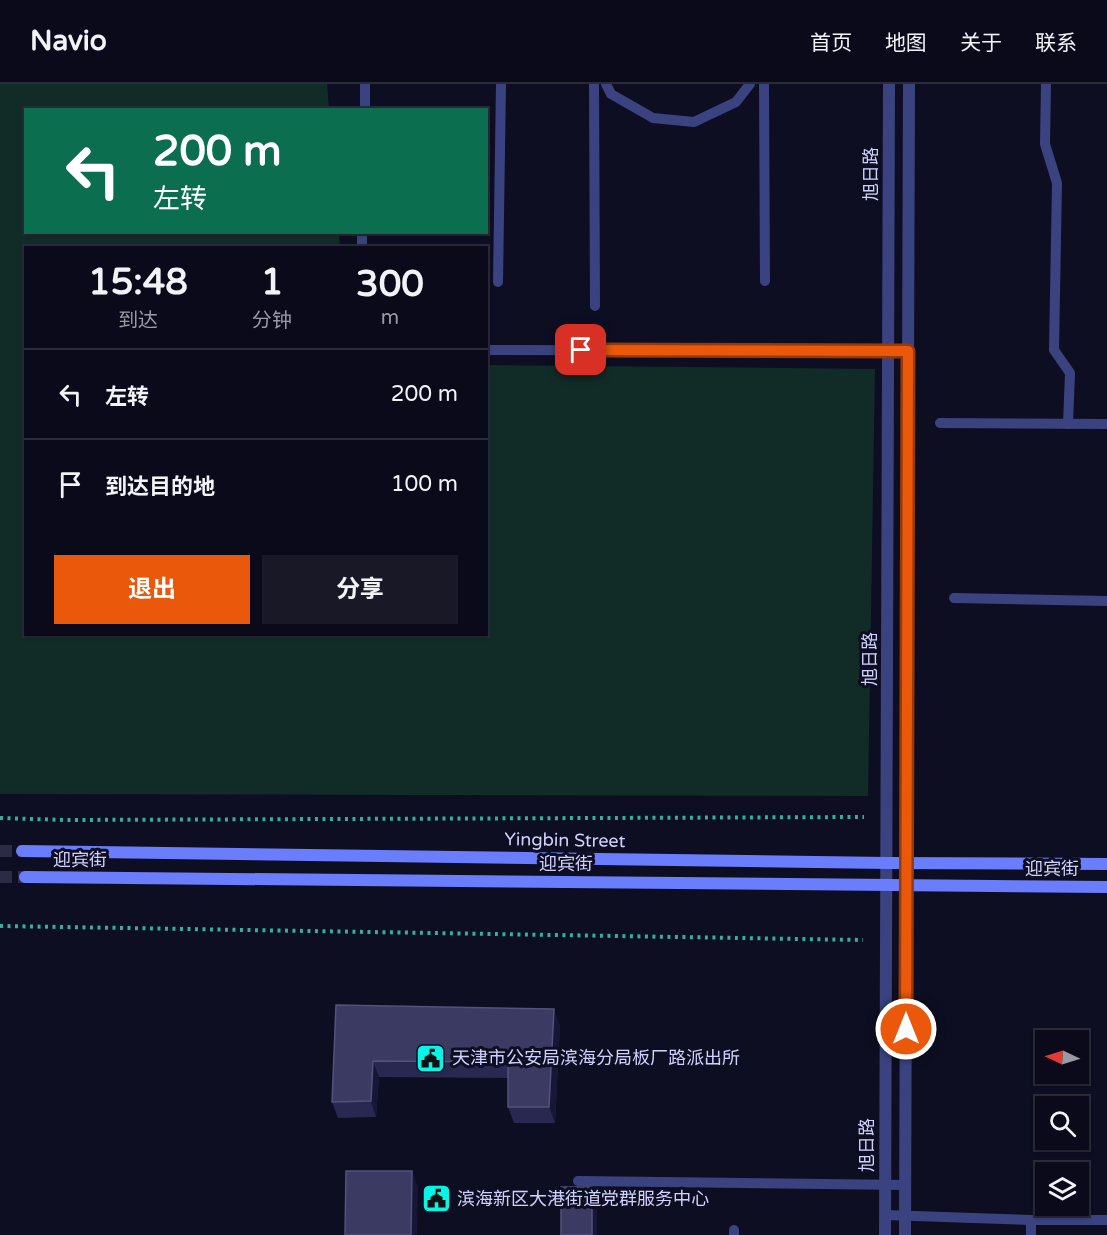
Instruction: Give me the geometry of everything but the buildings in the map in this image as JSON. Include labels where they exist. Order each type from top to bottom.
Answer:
[{"type":"main road","name":"Yingbin Street","points":[[22,851],[1107,864]]},
{"type":"main road","name":"迎宾街","points":[[25,877],[1107,887]]},
{"type":"street","name":"旭日路","points":[[885,1235],[889,84]]},
{"type":"street","name":"旭日路","points":[[905,1235],[909,84]]},
{"type":"lane","points":[[364,108],[365,84]]},
{"type":"lane","points":[[498,282],[501,84]]},
{"type":"lane","points":[[594,84],[595,306]]},
{"type":"lane","points":[[606,84],[611,94],[653,118],[694,122],[736,102],[750,84]]},
{"type":"lane","points":[[764,84],[765,281]]},
{"type":"lane","points":[[1046,84],[1045,144],[1057,183],[1054,351],[1070,374],[1068,424]]},
{"type":"lane","points":[[488,350],[908,351]]},
{"type":"lane","points":[[940,423],[1107,424]]},
{"type":"lane","points":[[954,598],[1107,601]]},
{"type":"lane","points":[[578,1181],[906,1185]]},
{"type":"lane","points":[[885,1215],[1107,1220]]},
{"type":"lane","points":[[1031,1220],[1031,1235]]},
{"type":"path","points":[[0,818],[78,820],[864,817]]},
{"type":"path","points":[[0,926],[863,940]]},
{"type":"green space","points":[[0,84],[327,84],[329,108],[24,108],[24,234],[339,234],[340,246],[24,246],[24,636],[488,636],[488,365],[875,369],[868,796],[0,794]]},
{"type":"tunnel","points":[[0,851],[22,851]]},
{"type":"tunnel","points":[[0,877],[25,877]]},
{"type":"place","name":"天津市公安局滨海分局板厂路派出所","points":[[431,1058]]},
{"type":"place","name":"滨海新区大港街道党群服务中心","points":[[436,1199]]},
{"type":"route","points":[[581,350],[908,351],[906,1029]]}]
